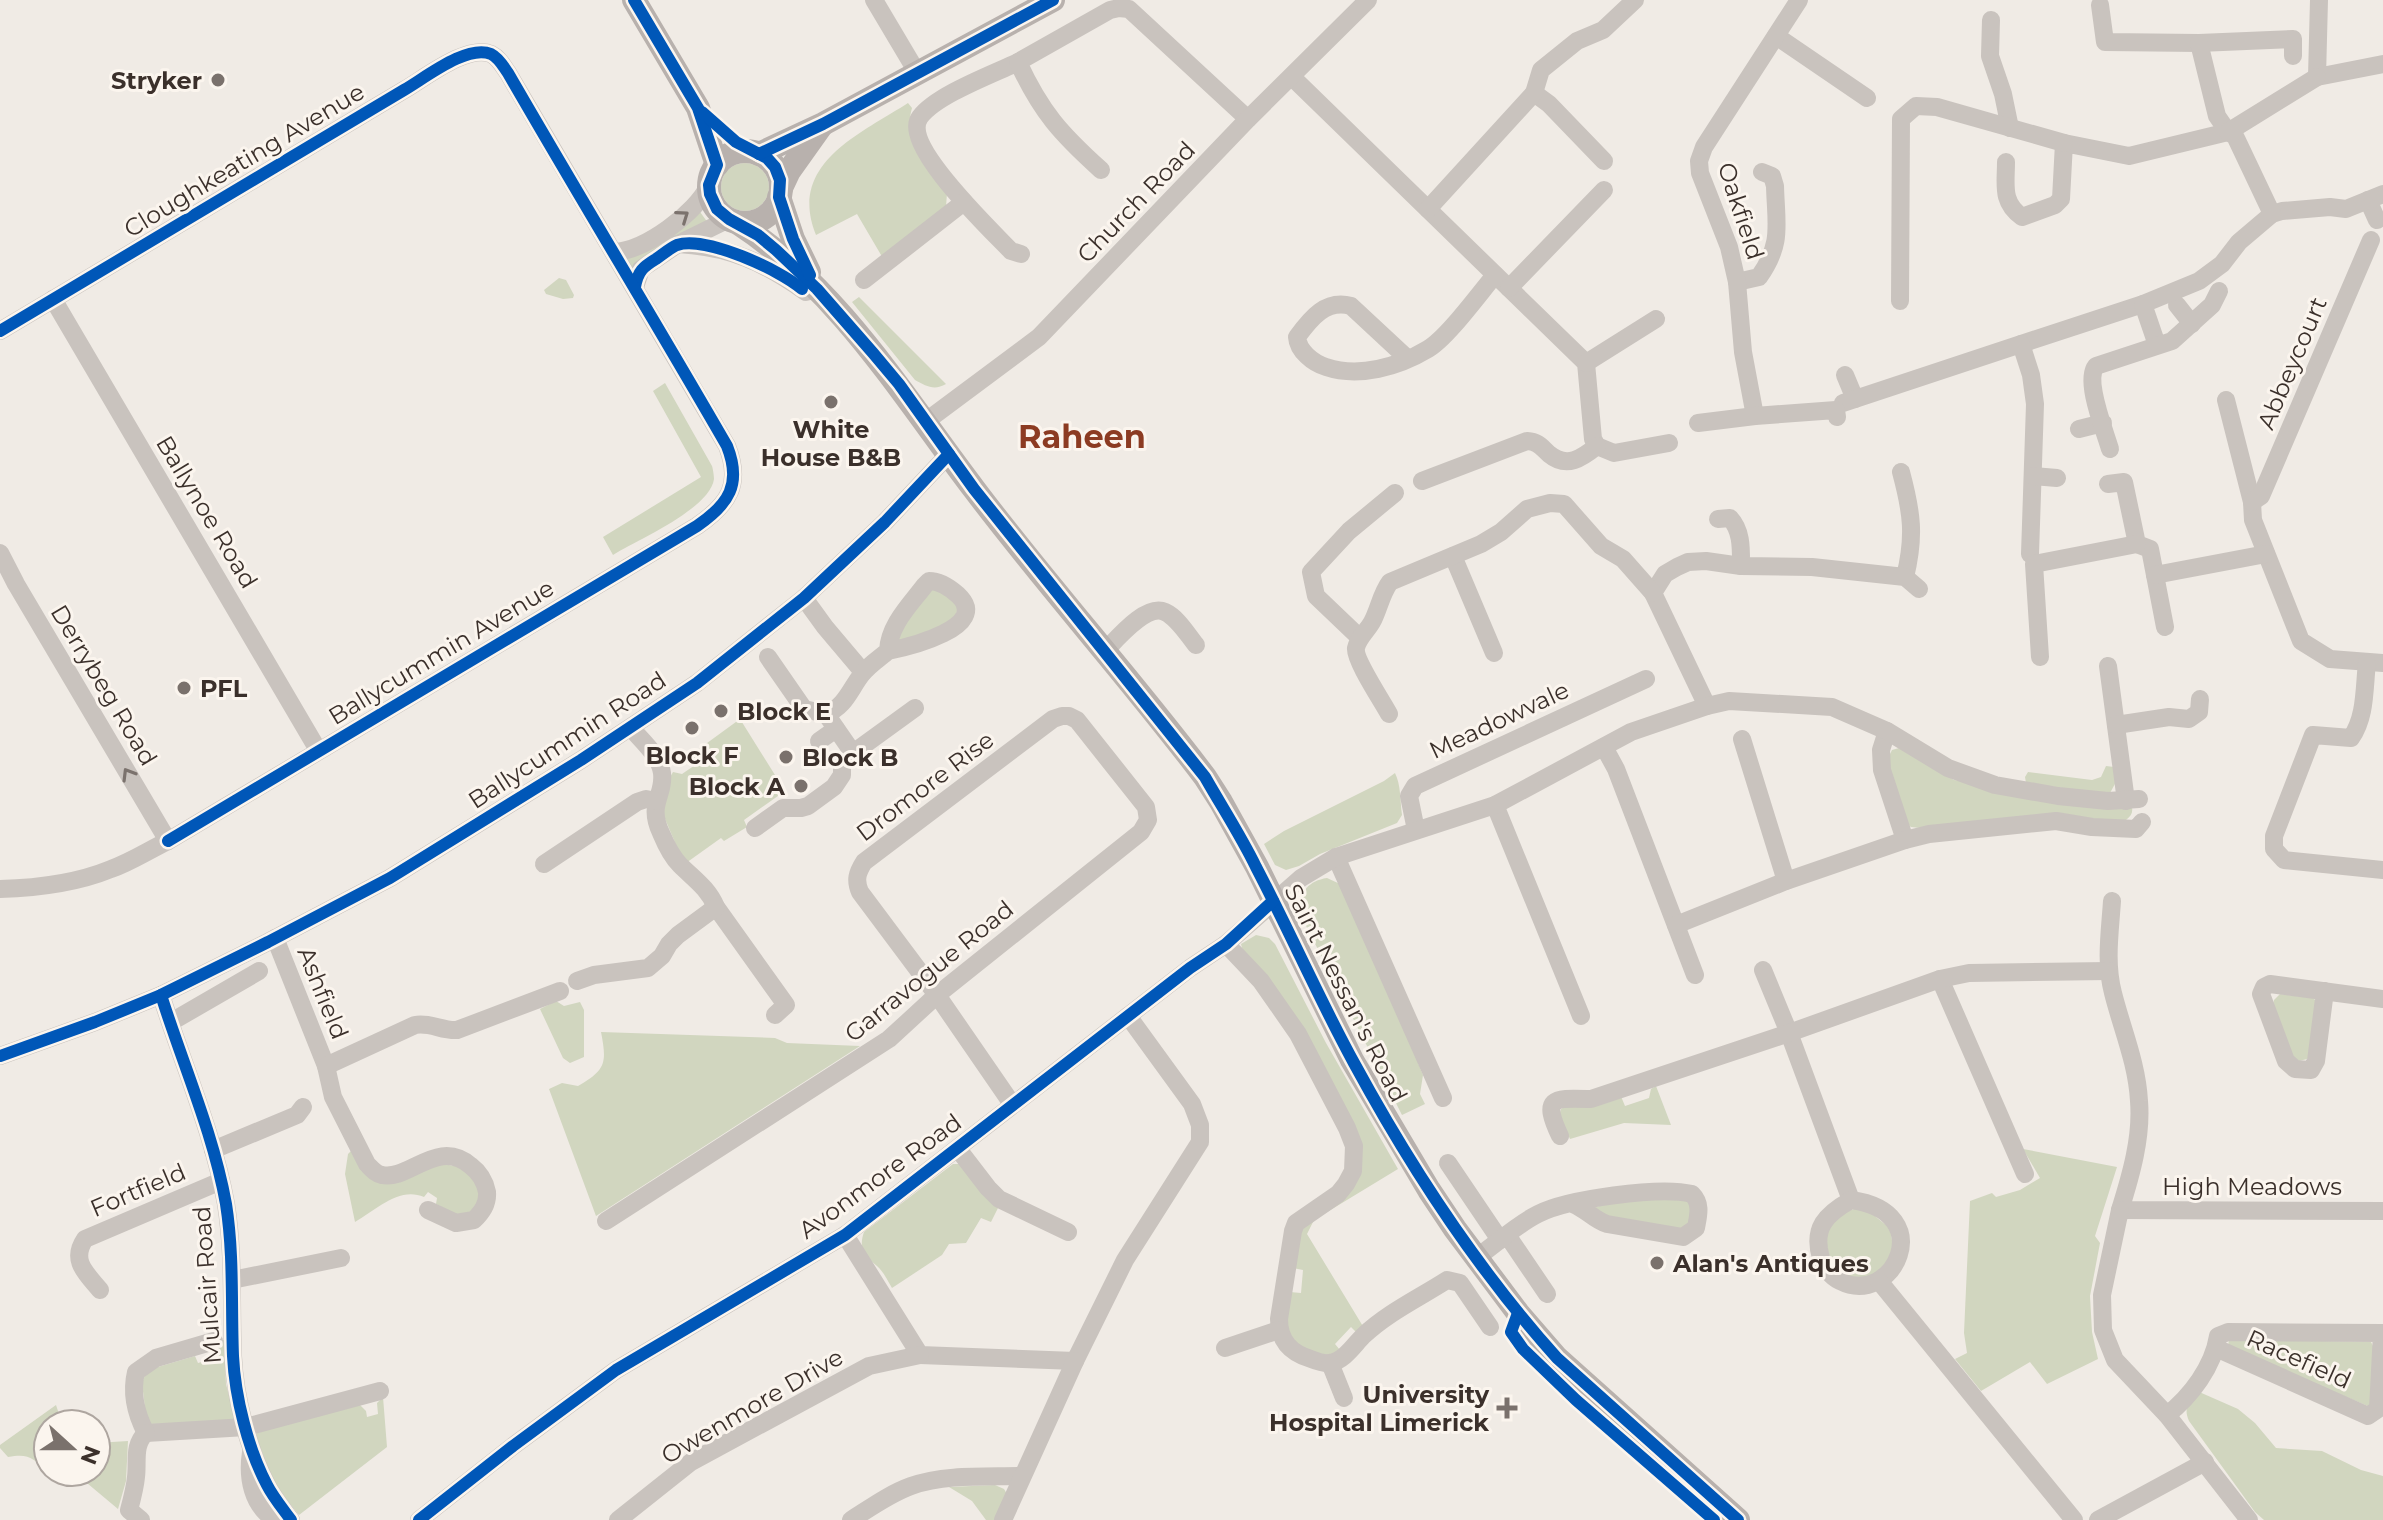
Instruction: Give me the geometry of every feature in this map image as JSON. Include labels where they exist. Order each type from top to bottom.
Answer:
[{"type":"main road","points":[[634,0],[698,108],[723,133],[775,167],[793,239],[817,289]]},
{"type":"main road","points":[[713,175],[734,152],[755,153],[823,124],[1053,0]]},
{"type":"main road","points":[[698,108],[713,175],[713,204],[721,214],[776,250],[817,289]]},
{"type":"main road","points":[[734,221],[760,220],[769,214],[789,171],[823,124]]},
{"type":"main road","name":"Saint Nessan's Road","points":[[817,289],[899,384],[974,489],[1205,777],[1228,814],[1375,1101],[1429,1190],[1476,1258],[1557,1358],[1738,1520]]},
{"type":"street","points":[[874,0],[918,74]]},
{"type":"street","name":"Church Road","points":[[925,422],[1039,337],[1248,119],[1368,0]]},
{"type":"street","points":[[1428,209],[1534,93],[1541,70],[1577,41],[1603,30],[1635,0]]},
{"type":"street","name":"Oakfield","points":[[1755,416],[1743,352],[1737,282],[1729,247],[1700,173],[1699,161],[1710,136],[1799,0]]},
{"type":"street","points":[[2317,77],[2319,0]]},
{"type":"street","points":[[2100,5],[2105,42],[2199,43],[2293,39],[2293,56]]},
{"type":"street","points":[[1021,254],[1011,251],[964,202],[930,158],[917,128],[918,119],[931,105],[1119,8],[1129,9],[1248,119]]},
{"type":"street","points":[[1991,20],[1990,56],[2010,128]]},
{"type":"street","points":[[1776,36],[1867,98]]},
{"type":"street","points":[[2199,43],[2217,116],[2228,132],[2235,136],[2272,214]]},
{"type":"street","name":"Cloughkeating Avenue","points":[[0,331],[468,53],[481,51],[491,54],[508,73],[614,252]]},
{"type":"street","points":[[1018,62],[1034,96],[1059,131],[1101,170]]},
{"type":"street","points":[[1900,301],[1901,119],[1916,106],[1937,107],[2064,143],[2129,156],[2228,132],[2317,77],[2383,64]]},
{"type":"street","points":[[1292,77],[1586,363],[1593,439],[1597,446],[1614,453],[1669,443]]},
{"type":"street","points":[[1534,93],[1549,104],[1604,161]]},
{"type":"street","points":[[2006,162],[2007,202],[2022,217],[2055,205],[2061,199],[2064,143]]},
{"type":"street","points":[[1737,282],[1759,277],[1777,245],[1775,186],[1772,176],[1762,172]]},
{"type":"street","points":[[635,287],[614,252],[632,249],[649,240],[694,208],[713,175]]},
{"type":"street","points":[[1408,359],[1351,306],[1344,304],[1325,307],[1297,337],[1300,350],[1320,365],[1341,372],[1367,372],[1408,359],[1430,348],[1604,190]]},
{"type":"street","points":[[1698,423],[1836,410],[2143,304],[2199,281],[2222,264],[2239,242],[2272,214],[2282,211],[2330,207],[2346,209],[2376,197],[2377,220]]},
{"type":"street","points":[[864,280],[964,202]]},
{"type":"street","points":[[635,287],[641,269],[678,244],[734,221]]},
{"type":"street","name":"Abbeycourt","points":[[2252,502],[2261,496],[2371,240]]},
{"type":"street","points":[[678,244],[711,246],[732,252],[782,275],[839,314]]},
{"type":"street","name":"Ballycummin Avenue","points":[[0,889],[65,882],[101,873],[168,841],[716,513],[730,493],[734,471],[727,446],[635,287]]},
{"type":"street","points":[[2110,449],[2092,384],[2092,371],[2096,366],[2172,341],[2212,305],[2219,291]]},
{"type":"street","name":"Ballynoe Road","points":[[53,299],[318,750]]},
{"type":"street","points":[[2143,304],[2157,345]]},
{"type":"street","points":[[2177,305],[2192,324]]},
{"type":"street","points":[[1586,363],[1656,319]]},
{"type":"street","points":[[2021,344],[2031,375],[2035,404],[2030,554]]},
{"type":"street","points":[[1845,375],[1845,406]]},
{"type":"street","name":"Abbeycourt","points":[[2226,400],[2252,502],[2253,520],[2301,641],[2330,659],[2375,663]]},
{"type":"street","points":[[2079,429],[2103,423]]},
{"type":"street","points":[[1422,481],[1527,441],[1538,442],[1558,461],[1567,462],[1580,459],[1597,446]]},
{"type":"street","name":"Ballycummin Road","points":[[161,995],[390,878],[631,728],[697,683],[804,598],[885,522],[949,454]]},
{"type":"street","points":[[1653,593],[1665,574],[1688,562],[1706,561],[1741,566],[1812,567],[1912,583],[1911,509],[1901,472]]},
{"type":"street","points":[[2033,476],[2057,478]]},
{"type":"street","points":[[2108,484],[2124,482],[2137,544]]},
{"type":"street","points":[[1360,638],[1316,596],[1311,572],[1349,531],[1395,493]]},
{"type":"street","points":[[1389,714],[1358,663],[1355,651],[1390,582],[1481,544],[1501,532],[1527,509],[1550,503],[1564,504],[1601,546],[1623,559],[1653,593],[1707,706]]},
{"type":"street","points":[[1718,519],[1730,518],[1737,526],[1741,566]]},
{"type":"street","points":[[2040,657],[2034,564],[2137,544],[2150,549],[2165,627]]},
{"type":"street","name":"Derrybeg Road","points":[[0,553],[8,590],[168,841]]},
{"type":"street","points":[[2155,575],[2266,554]]},
{"type":"street","points":[[1453,556],[1494,653]]},
{"type":"street","points":[[804,598],[863,672]]},
{"type":"street","points":[[1104,652],[1145,614],[1154,610],[1164,611],[1174,618],[1196,645]]},
{"type":"street","points":[[819,741],[835,710],[863,672],[888,651]]},
{"type":"street","points":[[768,657],[804,709],[831,722],[853,753]]},
{"type":"street","points":[[2375,663],[2361,721],[2351,738],[2313,735],[2274,836],[2274,849],[2284,860],[2383,870]]},
{"type":"street","points":[[1273,901],[1301,878],[1336,857],[1495,805],[1631,732],[1729,701],[1832,707],[1887,731],[1948,768],[1995,785],[2046,795],[2132,800],[2116,725],[2108,666]]},
{"type":"street","name":"Meadowvale","points":[[1416,830],[1409,796],[1415,786],[1646,679]]},
{"type":"street","points":[[2116,725],[2169,717],[2189,719],[2199,712],[2200,699]]},
{"type":"street","points":[[755,828],[783,808],[808,806],[834,787],[842,775],[842,766],[853,753],[915,708]]},
{"type":"street","name":"Dromore Rise","points":[[1012,1104],[937,995],[860,892],[856,883],[858,871],[864,862],[1053,719],[1062,716],[1077,720],[1084,728],[1146,807],[1148,820]]},
{"type":"street","points":[[631,728],[658,760],[662,772],[655,821],[672,855],[707,890],[786,1005],[775,1015]]},
{"type":"street","points":[[1887,731],[1881,750],[1882,770],[1905,840]]},
{"type":"street","points":[[1742,739],[1786,881]]},
{"type":"street","points":[[1604,747],[1616,769],[1695,975]]},
{"type":"street","points":[[544,864],[637,802],[646,799],[656,801]]},
{"type":"street","points":[[1495,805],[1581,1016]]},
{"type":"street","name":"Garravogue Road","points":[[606,1221],[889,1039],[937,995],[1141,832],[1148,820]]},
{"type":"street","points":[[1676,925],[1786,881],[1929,834],[2056,821],[2136,829],[2142,822]]},
{"type":"street","points":[[1336,857],[1443,1098]]},
{"type":"street","name":"Avonmore Road","points":[[419,1520],[616,1370],[845,1235],[1190,968],[1226,944],[1273,901]]},
{"type":"street","name":"High Meadows","points":[[2112,901],[2109,971],[2125,1028],[2140,1103],[2131,1174],[2102,1295],[2103,1330],[2115,1360],[2167,1415]]},
{"type":"street","points":[[577,981],[594,975],[648,968],[661,958],[678,935],[716,907]]},
{"type":"street","name":"Ashfield","points":[[275,938],[326,1066],[333,1097],[367,1164],[375,1173],[394,1175],[427,1160],[452,1157],[465,1161],[484,1182],[486,1204],[474,1220],[456,1223],[428,1210]]},
{"type":"street","points":[[1226,944],[1261,981],[1298,1034],[1354,1146],[1353,1171],[1338,1194],[1296,1223],[1279,1319],[1279,1330],[1288,1348],[1299,1355],[1330,1363],[1342,1358],[1380,1322],[1447,1280],[1460,1283],[1490,1327]]},
{"type":"street","points":[[1763,970],[1851,1200]]},
{"type":"street","points":[[171,1022],[259,971]]},
{"type":"street","points":[[1560,1136],[1550,1115],[1552,1104],[1566,1098],[1591,1099],[1940,979],[1969,973],[2109,971]]},
{"type":"street","points":[[1940,979],[2025,1174]]},
{"type":"street","points":[[2325,991],[2316,1061],[2311,1070],[2295,1069],[2286,1061],[2261,994],[2264,987],[2270,984],[2325,991],[2383,999]]},
{"type":"street","name":"Ashfield","points":[[326,1066],[415,1025],[429,1024],[445,1030],[457,1030],[560,991]]},
{"type":"street","points":[[0,1056],[161,995]]},
{"type":"street","name":"Mulcair Road","points":[[161,995],[221,1181],[230,1236],[235,1381],[251,1450],[268,1487],[291,1520]]},
{"type":"street","points":[[1003,1520],[1125,1260],[1200,1142],[1200,1125],[1192,1104],[1128,1016]]},
{"type":"street","name":"Fortfield","points":[[213,1150],[297,1115],[303,1107]]},
{"type":"street","points":[[958,1149],[999,1199],[1068,1232]]},
{"type":"street","points":[[1448,1163],[1547,1294]]},
{"type":"street","name":"Fortfield","points":[[100,1290],[79,1265],[78,1254],[85,1239],[221,1181]]},
{"type":"street","points":[[1476,1258],[1535,1216],[1546,1210],[1573,1204],[1640,1192],[1673,1191],[1692,1194],[1697,1200],[1699,1212],[1696,1228],[1683,1237],[1607,1224],[1573,1204]]},
{"type":"street","points":[[1851,1200],[1868,1202],[1886,1211],[1899,1229],[1901,1250],[1893,1268],[1879,1281],[1859,1286],[1839,1281],[1824,1267],[1817,1244],[1821,1225],[1833,1210],[1851,1200]]},
{"type":"street","name":"High Meadows","points":[[2120,1210],[2383,1211]]},
{"type":"street","points":[[845,1235],[920,1355]]},
{"type":"street","points":[[232,1280],[341,1258]]},
{"type":"street","points":[[1879,1281],[2074,1520]]},
{"type":"street","points":[[1225,1348],[1279,1330]]},
{"type":"street","name":"Racefield","points":[[2167,1415],[2189,1396],[2216,1348],[2218,1336],[2228,1332],[2382,1333],[2378,1409],[2368,1416],[2216,1348]]},
{"type":"street","points":[[146,1433],[136,1411],[136,1372],[156,1358],[214,1341]]},
{"type":"street","name":"Owenmore Drive","points":[[619,1520],[691,1462],[869,1366],[920,1355],[1075,1361]]},
{"type":"street","points":[[1330,1363],[1344,1398]]},
{"type":"street","points":[[130,1517],[137,1448],[146,1433],[246,1427],[373,1399]]},
{"type":"street","points":[[2167,1415],[2249,1520]]},
{"type":"street","points":[[251,1450],[248,1471],[251,1488],[260,1505],[275,1520]]},
{"type":"street","points":[[2098,1520],[2205,1462]]},
{"type":"street","points":[[851,1520],[912,1486],[944,1479],[1022,1476]]},
{"type":"green space","points":[[908,103],[912,108],[910,121],[914,144],[947,193],[946,207],[884,260],[857,214],[816,235],[810,210],[811,189],[820,170],[850,140]]},
{"type":"green space","points":[[745,163],[762,170],[769,187],[762,204],[745,211],[728,204],[721,187],[728,170]]},
{"type":"green space","points":[[698,209],[708,223],[631,268],[626,260],[662,239]]},
{"type":"green space","points":[[559,278],[566,280],[573,298],[563,299],[546,294],[544,290]]},
{"type":"green space","points":[[859,297],[946,384],[926,386],[915,380],[852,302]]},
{"type":"green space","points":[[665,383],[712,466],[714,479],[700,501],[687,512],[613,555],[603,537],[701,477],[653,391]]},
{"type":"green space","points":[[932,586],[959,604],[954,622],[899,642],[896,632]]},
{"type":"green space","points":[[740,719],[785,791],[744,820],[747,827],[724,841],[721,838],[686,863],[660,807],[668,781],[673,772],[682,774],[698,763],[692,754]]},
{"type":"green space","points":[[1899,748],[1954,780],[2132,807],[2132,813],[2126,820],[1911,827],[1905,822],[1886,762],[1892,750]]},
{"type":"green space","points":[[2106,766],[2114,767],[2116,782],[2110,793],[2026,783],[2028,772],[2092,780],[2101,777]]},
{"type":"green space","points":[[1395,773],[1402,815],[1397,823],[1320,854],[1299,866],[1286,870],[1275,865],[1264,844]]},
{"type":"green space","points":[[1327,878],[1340,884],[1421,1061],[1418,1063],[1423,1075],[1420,1094],[1425,1104],[1402,1115],[1300,914],[1300,901],[1305,890],[1314,882]]},
{"type":"green space","points":[[1256,935],[1269,938],[1275,944],[1326,1043],[1398,1169],[1314,1220],[1307,1234],[1364,1328],[1358,1334],[1351,1327],[1335,1344],[1340,1350],[1334,1356],[1301,1351],[1286,1332],[1290,1292],[1301,1293],[1303,1270],[1293,1268],[1298,1231],[1361,1163],[1242,948],[1241,944]]},
{"type":"green space","points":[[2280,994],[2316,1001],[2311,1053],[2307,1059],[2299,1061],[2292,1056],[2272,1008]]},
{"type":"green space","points":[[556,1001],[564,1006],[580,1002],[584,1010],[584,1057],[570,1063],[563,1058],[540,1009]]},
{"type":"green space","points":[[601,1032],[775,1038],[787,1043],[860,1046],[596,1216],[549,1089],[562,1083],[578,1086],[599,1070],[604,1058]]},
{"type":"green space","points":[[1656,1086],[1671,1125],[1624,1123],[1570,1139],[1559,1116],[1561,1109],[1568,1105],[1620,1094],[1625,1106],[1649,1098],[1651,1089]]},
{"type":"green space","points":[[2023,1149],[2117,1167],[2095,1236],[2100,1243],[2090,1296],[2092,1332],[2098,1359],[2047,1384],[2030,1362],[1981,1391],[1955,1359],[1967,1353],[1964,1333],[1970,1201],[1992,1193],[1996,1197],[2020,1190],[2040,1178]]},
{"type":"green space","points":[[352,1150],[365,1173],[434,1163],[463,1167],[481,1190],[476,1211],[460,1217],[436,1204],[437,1198],[428,1192],[424,1197],[415,1194],[397,1197],[355,1222],[345,1174],[348,1154]]},
{"type":"green space","points":[[953,1164],[962,1164],[1000,1204],[991,1222],[981,1218],[966,1243],[949,1244],[942,1255],[892,1288],[864,1252],[864,1232]]},
{"type":"green space","points":[[1633,1197],[1689,1199],[1695,1213],[1685,1229],[1605,1219],[1595,1211],[1596,1207]]},
{"type":"green space","points":[[1858,1208],[1866,1209],[1891,1229],[1893,1253],[1879,1271],[1861,1278],[1847,1276],[1836,1267],[1829,1255],[1827,1241],[1830,1227],[1840,1215]]},
{"type":"green space","points":[[2229,1339],[2371,1342],[2376,1352],[2370,1407],[2228,1347]]},
{"type":"green space","points":[[224,1340],[226,1384],[236,1423],[150,1424],[142,1383],[145,1375],[151,1369],[195,1356],[198,1363],[216,1358],[220,1354],[218,1342]]},
{"type":"green space","points":[[2197,1391],[2238,1409],[2255,1423],[2276,1448],[2322,1451],[2361,1470],[2383,1476],[2383,1520],[2264,1520],[2189,1421],[2187,1409]]},
{"type":"green space","points":[[383,1397],[387,1447],[299,1515],[274,1484],[256,1436],[257,1431],[359,1404],[367,1417],[378,1414],[377,1403]]},
{"type":"green space","points":[[32,1422],[32,1459],[8,1457],[0,1445]]},
{"type":"green space","points":[[128,1441],[126,1481],[118,1509],[93,1488],[112,1488],[112,1442]]},
{"type":"green space","points":[[995,1485],[1007,1494],[997,1520],[986,1520],[972,1501],[949,1487]]},
{"type":"cycle path","points":[[634,0],[698,108],[717,165],[709,185],[717,209],[776,250],[817,289],[873,353],[974,489],[1205,777],[1250,855],[1354,1063],[1422,1179],[1473,1253],[1557,1358],[1738,1520]]},
{"type":"cycle path","points":[[759,154],[823,124],[1053,0]]},
{"type":"cycle path","points":[[0,331],[446,64],[481,52],[494,56],[508,73],[727,446],[733,471],[730,492],[717,510],[697,526],[168,841]]},
{"type":"cycle path","points":[[702,112],[736,142],[767,158],[775,167],[780,180],[779,197],[793,239],[810,275]]},
{"type":"cycle path","points":[[635,287],[640,273],[648,264],[674,246],[690,243],[742,256],[802,289]]},
{"type":"cycle path","points":[[0,1056],[161,995],[268,942],[390,878],[581,760],[697,683],[804,598],[885,522],[949,454]]},
{"type":"cycle path","points":[[419,1520],[616,1370],[845,1235],[1190,968],[1226,944],[1273,901]]},
{"type":"cycle path","points":[[161,995],[206,1125],[226,1204],[234,1372],[244,1422],[267,1485],[291,1520]]},
{"type":"cycle path","points":[[1518,1313],[1511,1332],[1523,1349],[1576,1400],[1714,1520]]},
{"type":"place","name":"Stryker","points":[[218,80]]},
{"type":"place","name":"White House B&B","points":[[831,402]]},
{"type":"place","name":"PFL","points":[[184,688]]},
{"type":"place","name":"Block E","points":[[721,711]]},
{"type":"place","name":"Block F","points":[[692,728]]},
{"type":"place","name":"Block B","points":[[786,757]]},
{"type":"place","name":"Block A","points":[[801,786]]},
{"type":"place","name":"Alan's Antiques","points":[[1657,1263]]},
{"type":"place","name":"University Hospital Limerick","points":[[1507,1408]]},
{"type":"district","name":"Raheen","points":[[1082,436]]}]
